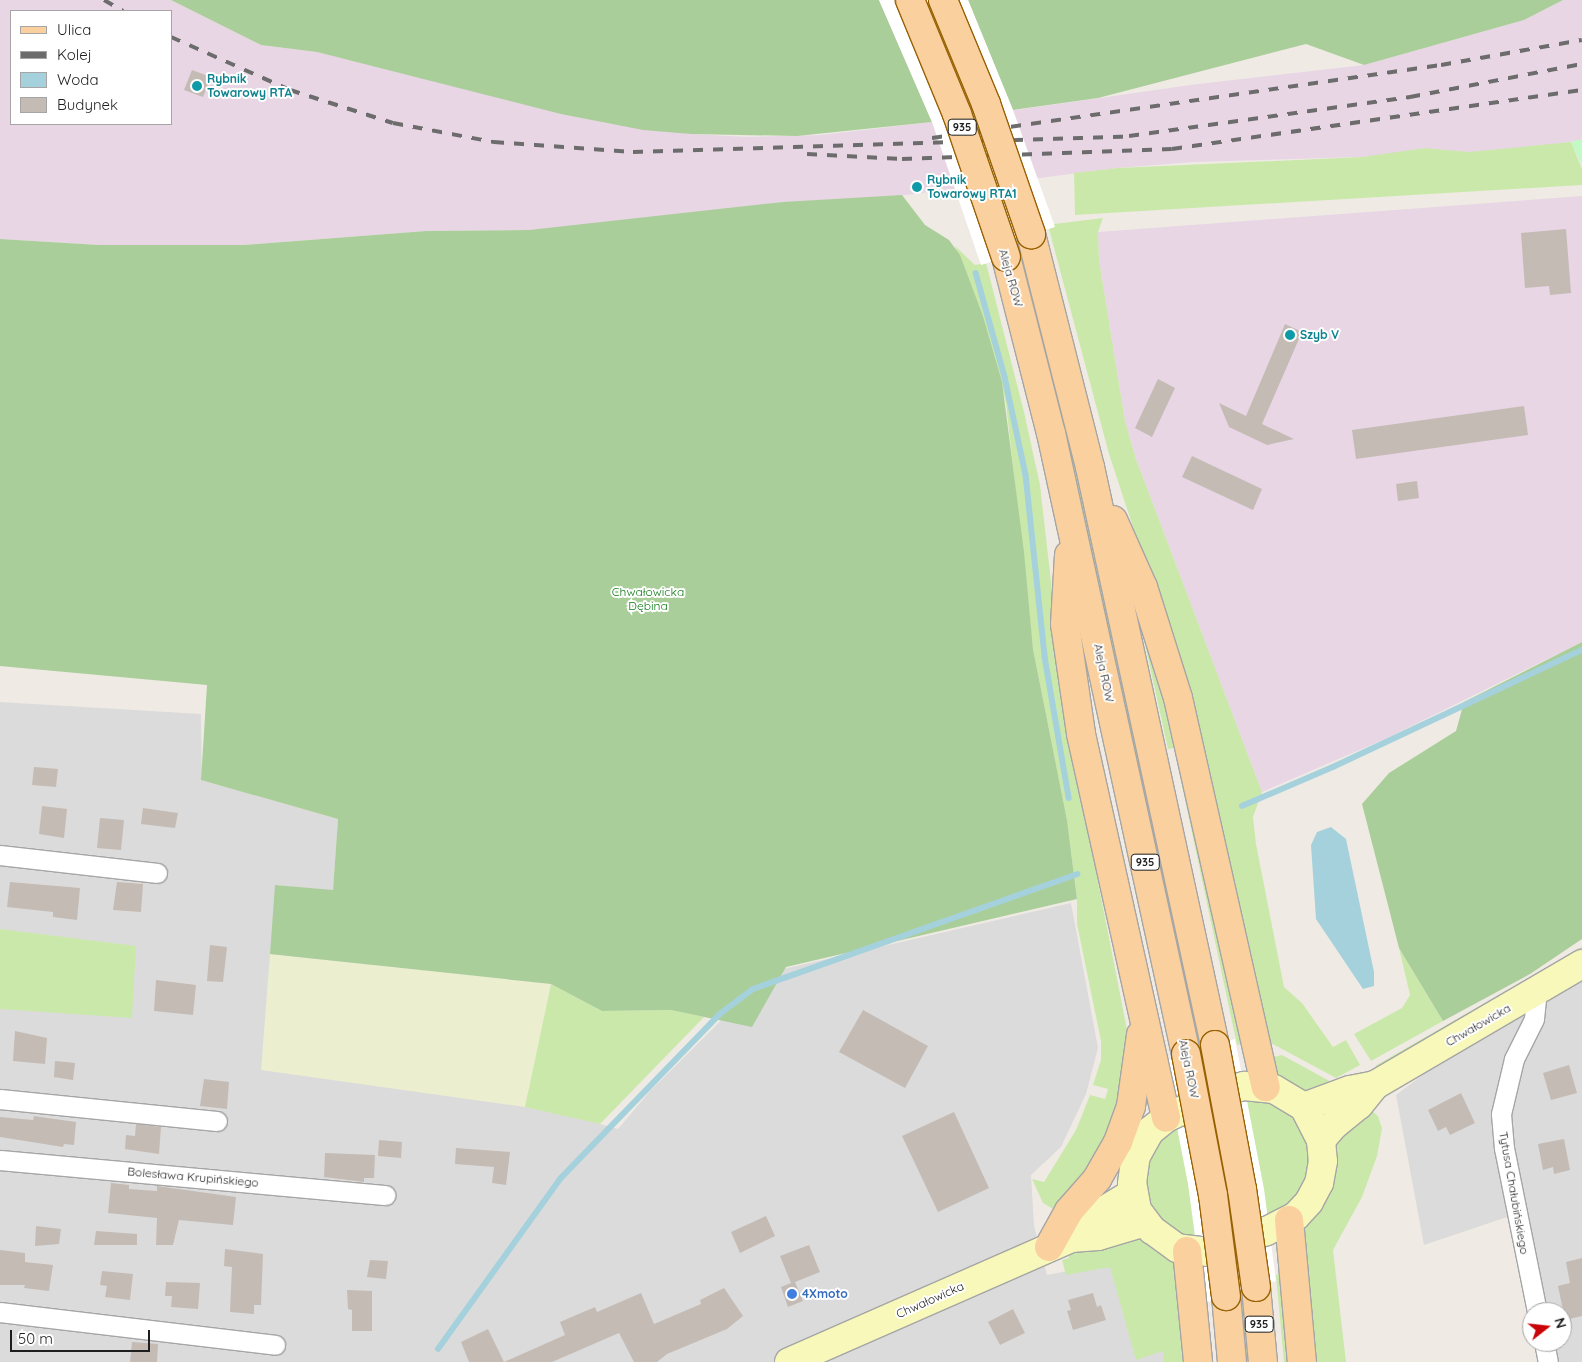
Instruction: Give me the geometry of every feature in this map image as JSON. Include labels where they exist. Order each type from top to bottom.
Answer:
[{"type":"main road","name":"Aleja ROW","points":[[910,0],[957,114],[1006,258],[1071,521],[1186,1054],[1213,1195],[1232,1362]]},
{"type":"main road","name":"935","points":[[943,0],[986,104],[1031,234],[1090,468],[1215,1045],[1242,1189],[1256,1287],[1263,1362]]},
{"type":"main road","points":[[1090,468],[1143,587],[1172,680],[1266,1087]]},
{"type":"main road","points":[[1071,521],[1065,624],[1073,687],[1090,781],[1166,1118]]},
{"type":"main road","name":"Chwałowicka","points":[[1304,1107],[1350,1090],[1375,1085],[1582,964]]},
{"type":"main road","points":[[1060,1243],[1069,1212],[1097,1179],[1118,1142],[1136,1081],[1143,1016]]},
{"type":"main road","name":"Chwałowicka","points":[[1321,1140],[1334,1125],[1359,1105],[1375,1085]]},
{"type":"main road","points":[[1266,1087],[1283,1092],[1304,1107],[1321,1140],[1323,1161],[1319,1183],[1309,1202],[1289,1220],[1225,1248],[1187,1251],[1169,1243],[1145,1222],[1133,1193],[1136,1156],[1150,1132],[1166,1118],[1226,1090],[1266,1087]]},
{"type":"main road","name":"Chwałowicka","points":[[1060,1243],[1090,1219],[1133,1193]]},
{"type":"main road","points":[[1289,1220],[1302,1362]]},
{"type":"main road","name":"Chwałowicka","points":[[789,1362],[1060,1243],[1098,1236],[1145,1222]]},
{"type":"main road","points":[[1187,1251],[1198,1362]]},
{"type":"street","points":[[0,855],[157,873]]},
{"type":"street","name":"Tytusa Chałubińskiego","points":[[1535,1302],[1504,1148],[1501,1114],[1514,1059],[1534,1019],[1536,990]]},
{"type":"street","points":[[0,1099],[217,1121]]},
{"type":"street","name":"Bolesława Krupińskiego","points":[[0,1160],[385,1195]]},
{"type":"street","points":[[0,1312],[275,1345]]},
{"type":"shaded area","points":[[0,0],[171,0],[261,45],[317,52],[606,123],[691,134],[748,137],[820,135],[932,122],[1190,85],[1364,65],[1524,20],[1563,0],[1582,0],[1582,140],[1515,150],[1427,155],[1194,162],[1118,168],[890,197],[529,230],[426,231],[244,245],[99,245],[0,239]]},
{"type":"shaded area","points":[[1582,196],[1582,642],[1385,739],[1262,792],[1136,459],[1125,421],[1099,260],[1098,232]]},
{"type":"shaded area","points":[[0,702],[201,714],[202,780],[338,819],[333,891],[275,885],[550,1110],[618,1129],[650,1091],[770,972],[1071,903],[1098,1048],[1086,1094],[1061,1147],[1031,1175],[1034,1226],[1047,1275],[1110,1263],[1181,1362],[0,1362]]},
{"type":"shaded area","points":[[1582,955],[1582,1362],[1558,1362],[1556,1352],[1572,1352],[1572,1302],[1544,1302],[1522,1212],[1424,1245],[1396,1095]]},
{"type":"green space","points":[[171,0],[879,0],[932,122],[797,136],[691,134],[643,130],[561,114],[317,52],[261,45]]},
{"type":"green space","points":[[968,0],[1563,0],[1524,20],[1364,65],[1306,44],[1098,98],[1013,110]]},
{"type":"green space","points":[[1582,139],[1582,166],[1571,142]]},
{"type":"green space","points":[[1571,142],[1582,169],[1582,185],[1075,215],[1074,173],[1118,168],[1362,157],[1425,148],[1469,152]]},
{"type":"green space","name":"Chwałowicka Dębina","points":[[902,195],[925,225],[949,240],[960,255],[983,316],[1002,382],[1024,552],[1033,649],[1067,820],[1077,899],[786,967],[752,1027],[671,1010],[602,1011],[551,984],[270,954],[275,885],[333,890],[338,819],[201,780],[207,685],[0,666],[0,239],[99,245],[244,245],[426,231],[529,230],[783,202]]},
{"type":"green space","points":[[1103,218],[1098,232],[1099,260],[1125,421],[1136,459],[1262,792],[1253,817],[1256,844],[1284,987],[1302,1003],[1333,1047],[1346,1040],[1360,1065],[1336,1078],[1267,1041],[1171,642],[1109,454],[1049,229],[1054,224]]},
{"type":"green space","points":[[1012,219],[1064,407],[1203,1046],[1196,1049],[1017,256]]},
{"type":"green space","points":[[955,246],[975,265],[986,263],[1024,412],[1040,485],[1057,634],[1098,882],[1130,1045],[1114,1119],[1093,1162],[1053,1209],[1043,1203],[1032,1179],[1044,1182],[1076,1130],[1090,1095],[1105,1099],[1108,1089],[1093,1085],[1101,1060],[1101,1041],[1077,924],[1077,899],[1067,820],[1033,649],[1006,403],[983,316]]},
{"type":"green space","points":[[1133,590],[1156,651],[1247,1042],[1237,1045],[1174,748],[1168,749]]},
{"type":"green space","points":[[1582,642],[1582,939],[1530,974],[1443,1021],[1399,948],[1362,804],[1389,773],[1456,731],[1464,702]]},
{"type":"green space","points":[[0,929],[136,946],[132,1018],[0,1009]]},
{"type":"green space","points":[[1582,947],[1582,953],[1382,1069],[1375,1066]]},
{"type":"green space","points":[[1399,948],[1443,1021],[1371,1061],[1354,1034],[1402,1008],[1410,995]]},
{"type":"green space","points":[[270,954],[551,984],[525,1107],[261,1070]]},
{"type":"green space","points":[[551,984],[602,1011],[671,1010],[704,1017],[600,1124],[525,1107]]},
{"type":"green space","points":[[1282,1055],[1335,1084],[1362,1072],[1360,1079],[1308,1096],[1278,1077],[1269,1058]]},
{"type":"green space","points":[[1261,1098],[1286,1109],[1300,1123],[1309,1141],[1310,1169],[1298,1196],[1282,1210],[1199,1240],[1184,1237],[1162,1223],[1148,1202],[1144,1184],[1151,1151],[1166,1132],[1226,1102]]},
{"type":"green space","points":[[1372,1111],[1378,1116],[1382,1128],[1377,1156],[1362,1197],[1333,1250],[1346,1362],[1312,1362],[1300,1233],[1334,1141]]},
{"type":"green space","points":[[1136,1234],[1173,1259],[1176,1265],[1188,1362],[1164,1362],[1163,1351],[1136,1360],[1110,1267],[1066,1275],[1062,1260],[1069,1258],[1067,1252]]},
{"type":"green space","points":[[1287,1272],[1295,1362],[1284,1362],[1276,1275]]},
{"type":"green space","points":[[1244,1293],[1250,1362],[1243,1362],[1238,1295]]},
{"type":"water","points":[[1331,827],[1346,839],[1374,972],[1374,986],[1363,989],[1316,919],[1311,845],[1317,832]]},
{"type":"pier","points":[[879,0],[968,0],[1013,110],[1055,227],[1016,239],[1020,253],[981,265],[932,122]]},
{"type":"pier","points":[[1235,1039],[1264,1189],[1276,1281],[1204,1303],[1188,1184],[1164,1061]]},
{"type":"building","name":"Rybnik Towarowy RTA","points":[[192,70],[211,77],[203,97],[184,90]]},
{"type":"building","points":[[1566,229],[1571,293],[1550,295],[1549,286],[1525,288],[1521,233]]},
{"type":"building","points":[[1285,324],[1302,332],[1262,424],[1294,439],[1267,445],[1229,427],[1219,403],[1246,416]]},
{"type":"building","points":[[1158,379],[1175,388],[1152,437],[1135,428]]},
{"type":"building","points":[[1524,406],[1528,435],[1356,459],[1352,430]]},
{"type":"building","points":[[1192,456],[1262,489],[1253,510],[1182,477]]},
{"type":"building","points":[[1417,481],[1419,498],[1398,501],[1396,484]]},
{"type":"building","points":[[34,767],[58,769],[56,787],[32,785]]},
{"type":"building","points":[[42,806],[67,809],[64,838],[39,834]]},
{"type":"building","points":[[143,808],[178,813],[175,828],[141,824]]},
{"type":"building","points":[[100,818],[124,820],[121,850],[97,848]]},
{"type":"building","points":[[10,882],[80,888],[77,920],[53,917],[53,912],[7,907]]},
{"type":"building","points":[[117,882],[143,884],[141,912],[113,910]]},
{"type":"building","points":[[210,945],[227,947],[223,982],[207,981]]},
{"type":"building","points":[[156,980],[196,985],[193,1015],[154,1011]]},
{"type":"building","points":[[863,1010],[928,1046],[905,1088],[839,1052]]},
{"type":"building","points":[[15,1031],[47,1038],[45,1064],[13,1061]]},
{"type":"building","points":[[55,1061],[75,1063],[73,1080],[54,1077]]},
{"type":"building","points":[[1569,1065],[1577,1093],[1551,1100],[1543,1073]]},
{"type":"building","points":[[204,1079],[229,1082],[227,1109],[200,1106]]},
{"type":"building","points":[[1461,1093],[1475,1123],[1450,1135],[1446,1127],[1438,1131],[1428,1110]]},
{"type":"building","points":[[954,1112],[989,1188],[938,1212],[902,1136]]},
{"type":"building","points":[[34,1116],[76,1122],[74,1145],[64,1144],[63,1147],[0,1137],[0,1117],[33,1120]]},
{"type":"building","points":[[136,1124],[161,1127],[159,1154],[125,1149],[126,1135],[135,1136]]},
{"type":"building","points":[[1564,1139],[1570,1170],[1554,1174],[1553,1167],[1543,1170],[1538,1144]]},
{"type":"building","points":[[379,1140],[402,1142],[401,1158],[378,1156]]},
{"type":"building","points":[[456,1148],[510,1152],[506,1185],[492,1183],[494,1167],[455,1164]]},
{"type":"building","points":[[325,1153],[375,1155],[374,1178],[364,1178],[364,1182],[324,1177]]},
{"type":"building","points":[[111,1183],[129,1185],[129,1189],[157,1191],[157,1186],[236,1197],[233,1225],[179,1220],[173,1245],[156,1245],[157,1218],[108,1213]]},
{"type":"building","points":[[766,1216],[775,1236],[740,1253],[731,1232]]},
{"type":"building","points":[[36,1226],[61,1229],[59,1244],[35,1246]]},
{"type":"building","points":[[96,1231],[137,1234],[137,1245],[94,1245]]},
{"type":"building","points":[[809,1245],[820,1272],[795,1282],[803,1301],[788,1307],[781,1287],[791,1283],[780,1256]]},
{"type":"building","points":[[225,1249],[263,1254],[261,1305],[254,1305],[254,1314],[230,1312],[232,1267],[224,1266]]},
{"type":"building","points":[[0,1250],[25,1253],[25,1262],[53,1265],[49,1291],[24,1288],[25,1285],[0,1285]]},
{"type":"building","points":[[1582,1258],[1582,1316],[1572,1318],[1572,1302],[1561,1302],[1558,1286],[1570,1283],[1566,1262]]},
{"type":"building","points":[[370,1260],[388,1261],[386,1279],[367,1277]]},
{"type":"building","points":[[102,1271],[133,1274],[130,1300],[105,1297],[107,1286],[100,1285]]},
{"type":"building","points":[[166,1282],[200,1283],[198,1309],[171,1307],[172,1296],[165,1296]]},
{"type":"building","points":[[724,1288],[743,1316],[727,1329],[667,1354],[657,1362],[634,1362],[619,1333],[552,1362],[504,1362],[565,1335],[560,1322],[595,1307],[597,1312],[641,1293],[654,1324],[701,1304],[700,1300]]},
{"type":"building","points":[[347,1290],[372,1291],[372,1331],[352,1331],[352,1310],[348,1309]]},
{"type":"building","points":[[1093,1293],[1097,1307],[1101,1305],[1106,1320],[1073,1330],[1067,1311],[1071,1310],[1068,1300]]},
{"type":"building","points":[[1013,1309],[1025,1333],[1000,1345],[988,1322]]},
{"type":"building","points":[[488,1329],[504,1362],[469,1362],[461,1342]]},
{"type":"building","points":[[132,1342],[158,1344],[157,1362],[130,1362]]},
{"type":"waterway","points":[[976,273],[1005,377],[1026,475],[1045,657],[1069,798]]},
{"type":"waterway","points":[[1242,806],[1333,767],[1582,650]]},
{"type":"waterway","points":[[438,1349],[560,1179],[720,1014],[753,989],[1077,874]]},
{"type":"railway","points":[[104,0],[121,10]]},
{"type":"railway","points":[[172,37],[290,90],[393,123],[494,142],[633,152],[1129,136],[1410,97],[1582,64]]},
{"type":"railway","points":[[932,138],[1441,65],[1582,40]]},
{"type":"railway","points":[[807,154],[902,159],[1172,149],[1582,90]]},
{"type":"place","name":"Rybnik Towarowy RTA","points":[[197,86]]},
{"type":"place","name":"Rybnik Towarowy RTA1","points":[[917,187]]},
{"type":"place","name":"Szyb V","points":[[1290,335]]},
{"type":"place","name":"4Xmoto","points":[[792,1294]]}]
